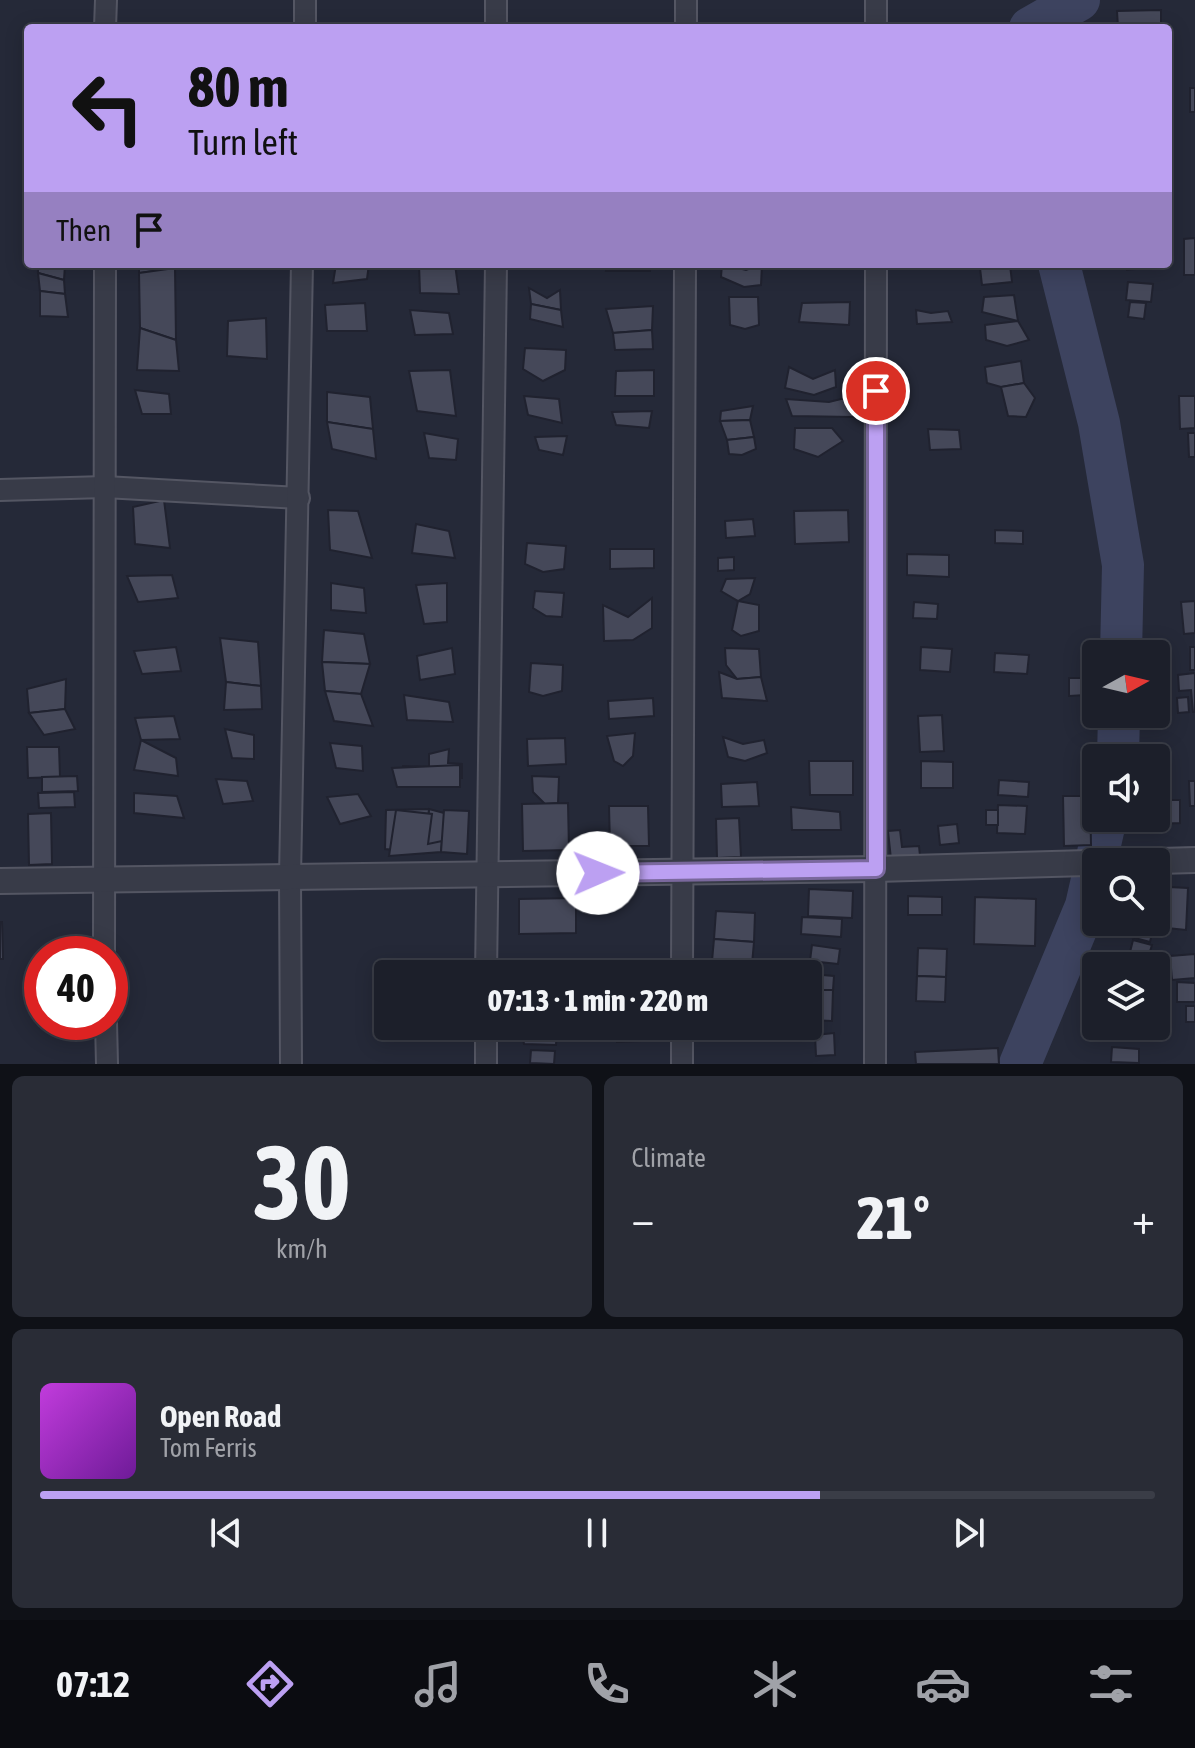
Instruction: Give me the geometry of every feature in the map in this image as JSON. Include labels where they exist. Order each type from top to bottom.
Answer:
[{"type":"street","points":[[105,24],[106,0]]},
{"type":"street","points":[[305,0],[305,24]]},
{"type":"street","points":[[496,0],[496,24]]},
{"type":"street","points":[[686,0],[686,24]]},
{"type":"street","points":[[876,0],[876,24]]},
{"type":"street","points":[[104,936],[105,268]]},
{"type":"street","points":[[291,1064],[290,877],[302,268]]},
{"type":"street","points":[[486,960],[496,268]]},
{"type":"street","points":[[682,960],[685,268]]},
{"type":"street","points":[[875,1064],[876,268]]},
{"type":"street","points":[[0,490],[105,487],[299,498]]},
{"type":"street","points":[[0,881],[876,869],[1067,861],[1184,860]]},
{"type":"street","points":[[106,1040],[107,1064]]},
{"type":"street","points":[[486,1040],[486,1064]]},
{"type":"street","points":[[682,1040],[682,1064]]},
{"type":"building","points":[[1161,10],[1161,24],[1118,24],[1117,11]]},
{"type":"building","points":[[1190,88],[1195,88],[1195,112],[1190,112]]},
{"type":"building","points":[[1195,238],[1195,275],[1184,275],[1184,239]]},
{"type":"building","points":[[38,268],[65,268],[64,280],[38,273]]},
{"type":"building","points":[[139,268],[175,268],[139,273]]},
{"type":"building","points":[[175,268],[176,340],[140,328],[139,273]]},
{"type":"building","points":[[335,268],[368,268],[367,279],[333,283]]},
{"type":"building","points":[[419,268],[456,268],[459,294],[420,293]]},
{"type":"building","points":[[607,268],[650,268],[650,271],[606,271]]},
{"type":"building","points":[[722,268],[762,268],[761,285],[744,287],[721,277]]},
{"type":"building","points":[[980,268],[1010,268],[1012,282],[982,285]]},
{"type":"building","points":[[38,273],[64,280],[65,294],[40,291]]},
{"type":"building","points":[[1128,282],[1153,284],[1151,302],[1126,300]]},
{"type":"building","points":[[529,288],[547,298],[560,290],[561,310],[531,304]]},
{"type":"building","points":[[40,291],[65,294],[68,317],[40,316]]},
{"type":"building","points":[[1014,295],[1018,321],[982,312],[984,297]]},
{"type":"building","points":[[729,297],[758,297],[759,325],[745,329],[730,325]]},
{"type":"building","points":[[850,302],[849,325],[799,322],[802,303]]},
{"type":"building","points":[[1130,302],[1146,303],[1144,319],[1128,317]]},
{"type":"building","points":[[365,303],[367,331],[327,331],[325,305]]},
{"type":"building","points":[[531,304],[561,310],[563,327],[530,319]]},
{"type":"building","points":[[653,306],[652,330],[613,333],[606,309]]},
{"type":"building","points":[[410,310],[449,313],[453,334],[415,335]]},
{"type":"building","points":[[916,310],[931,313],[948,311],[952,322],[917,324]]},
{"type":"building","points":[[266,318],[267,359],[227,356],[228,321]]},
{"type":"building","points":[[1018,321],[1029,340],[1007,346],[986,340],[985,325]]},
{"type":"building","points":[[140,328],[176,340],[179,371],[137,370]]},
{"type":"building","points":[[652,330],[653,349],[615,350],[613,333]]},
{"type":"building","points":[[525,348],[566,350],[565,370],[543,381],[523,369]]},
{"type":"building","points":[[1021,361],[1024,383],[1001,387],[987,383],[985,367]]},
{"type":"building","points":[[789,367],[813,379],[835,370],[836,387],[814,395],[785,388]]},
{"type":"building","points":[[450,370],[456,416],[417,411],[409,371]]},
{"type":"building","points":[[654,370],[654,396],[615,396],[616,371]]},
{"type":"building","points":[[1024,383],[1035,398],[1026,417],[1008,416],[1001,387]]},
{"type":"building","points":[[135,390],[169,394],[171,414],[142,414]]},
{"type":"building","points":[[327,392],[370,397],[373,429],[327,422]]},
{"type":"building","points":[[524,396],[559,399],[562,423],[528,415]]},
{"type":"building","points":[[853,396],[853,417],[792,416],[786,399],[829,402]]},
{"type":"building","points":[[1179,396],[1195,396],[1195,428],[1180,429]]},
{"type":"building","points":[[753,406],[750,420],[720,421],[721,411]]},
{"type":"building","points":[[652,411],[649,428],[616,425],[612,412]]},
{"type":"building","points":[[750,420],[754,437],[727,440],[720,421]]},
{"type":"building","points":[[327,422],[373,429],[376,459],[332,449]]},
{"type":"building","points":[[795,428],[832,428],[843,441],[818,457],[794,449]]},
{"type":"building","points":[[928,429],[959,430],[961,449],[930,450]]},
{"type":"building","points":[[424,433],[458,439],[456,460],[429,458]]},
{"type":"building","points":[[1188,433],[1195,433],[1195,457],[1189,457]]},
{"type":"building","points":[[567,436],[563,455],[539,450],[535,437]]},
{"type":"building","points":[[754,437],[756,449],[742,455],[729,454],[727,440]]},
{"type":"building","points":[[164,500],[170,548],[135,544],[133,507]]},
{"type":"building","points":[[328,510],[358,511],[372,558],[330,550]]},
{"type":"building","points":[[848,510],[849,542],[795,544],[794,511]]},
{"type":"building","points":[[753,519],[755,536],[726,538],[725,521]]},
{"type":"building","points":[[416,524],[449,531],[455,558],[412,553]]},
{"type":"building","points":[[995,530],[1023,531],[1023,544],[995,543]]},
{"type":"building","points":[[527,543],[566,546],[564,569],[543,572],[525,564]]},
{"type":"building","points":[[610,549],[654,549],[654,568],[610,569]]},
{"type":"building","points":[[907,554],[949,555],[949,577],[907,575]]},
{"type":"building","points":[[734,557],[734,570],[718,571],[718,558]]},
{"type":"building","points":[[172,575],[178,598],[138,602],[127,576]]},
{"type":"building","points":[[755,578],[750,594],[738,601],[721,591],[726,579]]},
{"type":"building","points":[[331,583],[364,588],[366,613],[331,610]]},
{"type":"building","points":[[447,583],[447,622],[424,624],[416,585]]},
{"type":"building","points":[[535,591],[564,593],[562,617],[546,616],[533,608]]},
{"type":"building","points":[[652,598],[652,628],[633,640],[604,641],[603,605],[628,617]]},
{"type":"building","points":[[738,601],[759,605],[759,631],[741,636],[732,630]]},
{"type":"building","points":[[1195,601],[1195,633],[1184,634],[1181,602]]},
{"type":"building","points":[[914,602],[938,604],[937,619],[913,618]]},
{"type":"building","points":[[324,630],[364,634],[370,664],[322,662]]},
{"type":"building","points":[[220,638],[258,642],[261,686],[226,682]]},
{"type":"building","points":[[176,647],[181,671],[142,674],[134,651]]},
{"type":"building","points":[[921,647],[952,649],[950,672],[920,670]]},
{"type":"building","points":[[1190,647],[1195,647],[1195,670],[1190,670]]},
{"type":"building","points":[[452,648],[455,674],[420,680],[417,656]]},
{"type":"building","points":[[725,648],[759,649],[761,677],[737,679],[726,665]]},
{"type":"building","points":[[995,653],[1029,655],[1027,674],[994,672]]},
{"type":"building","points":[[322,662],[370,664],[361,694],[325,691]]},
{"type":"building","points":[[531,663],[563,665],[562,691],[543,696],[529,692]]},
{"type":"building","points":[[719,672],[737,679],[761,677],[767,701],[722,698]]},
{"type":"building","points":[[1195,673],[1193,712],[1191,690],[1179,691],[1178,675]]},
{"type":"building","points":[[1069,678],[1082,678],[1082,695],[1069,696]]},
{"type":"building","points":[[66,679],[65,709],[29,713],[27,689]]},
{"type":"building","points":[[226,682],[261,686],[262,709],[224,710]]},
{"type":"building","points":[[325,691],[361,694],[373,726],[334,721]]},
{"type":"building","points":[[404,695],[449,702],[453,722],[407,720]]},
{"type":"building","points":[[1188,697],[1189,712],[1178,713],[1177,698]]},
{"type":"building","points":[[653,698],[654,716],[609,719],[608,701]]},
{"type":"building","points":[[65,709],[75,729],[44,735],[29,713]]},
{"type":"building","points":[[942,715],[944,751],[920,752],[918,716]]},
{"type":"building","points":[[174,716],[180,739],[141,740],[135,718]]},
{"type":"building","points":[[225,729],[254,735],[254,759],[232,758]]},
{"type":"building","points":[[635,733],[633,756],[623,766],[614,761],[607,736]]},
{"type":"building","points":[[723,737],[743,744],[764,740],[767,753],[745,761],[728,757]]},
{"type":"building","points":[[565,738],[566,764],[528,766],[527,739]]},
{"type":"building","points":[[141,740],[176,758],[178,776],[134,770]]},
{"type":"building","points":[[330,743],[362,746],[363,771],[336,768]]},
{"type":"building","points":[[27,747],[59,747],[60,777],[28,778]]},
{"type":"building","points":[[449,749],[448,763],[462,764],[462,778],[403,777],[403,766],[429,767],[429,754]]},
{"type":"building","points":[[809,761],[853,761],[853,795],[810,795]]},
{"type":"building","points":[[921,761],[953,762],[953,788],[921,788]]},
{"type":"building","points":[[460,765],[460,787],[397,787],[392,768]]},
{"type":"building","points":[[77,776],[78,791],[42,792],[42,777]]},
{"type":"building","points":[[532,776],[559,777],[558,803],[545,804],[533,792]]},
{"type":"building","points":[[216,779],[247,781],[253,801],[223,804]]},
{"type":"building","points":[[999,780],[1029,782],[1028,797],[998,795]]},
{"type":"building","points":[[1189,781],[1195,781],[1195,806],[1190,806]]},
{"type":"building","points":[[757,782],[759,806],[722,807],[721,784]]},
{"type":"building","points":[[74,792],[75,807],[39,808],[38,793]]},
{"type":"building","points":[[134,793],[177,796],[184,818],[134,813]]},
{"type":"building","points":[[358,794],[371,816],[340,824],[327,797]]},
{"type":"building","points":[[1063,796],[1082,796],[1082,832],[1091,832],[1091,845],[1064,846]]},
{"type":"building","points":[[1170,800],[1180,800],[1180,823],[1170,823]]},
{"type":"building","points":[[568,803],[569,850],[523,851],[522,804]]},
{"type":"building","points":[[998,805],[1027,806],[1025,834],[997,833]]},
{"type":"building","points":[[609,806],[648,806],[649,846],[610,846]]},
{"type":"building","points":[[791,807],[840,812],[841,830],[792,830]]},
{"type":"building","points":[[429,809],[463,818],[466,848],[424,853]]},
{"type":"building","points":[[429,809],[424,853],[385,849],[386,810]]},
{"type":"building","points":[[396,810],[432,814],[428,844],[442,841],[441,852],[389,856]]},
{"type":"building","points":[[444,810],[469,811],[467,854],[441,852]]},
{"type":"building","points":[[986,810],[998,810],[998,825],[986,825]]},
{"type":"building","points":[[51,813],[52,864],[29,865],[28,814]]},
{"type":"building","points":[[739,818],[741,857],[717,858],[716,819]]},
{"type":"building","points":[[957,824],[959,843],[940,845],[938,826]]},
{"type":"building","points":[[900,830],[902,847],[919,846],[920,856],[891,859],[888,831]]},
{"type":"building","points":[[1170,887],[1188,888],[1186,930],[1170,928]]},
{"type":"building","points":[[809,889],[853,891],[852,918],[808,916]]},
{"type":"building","points":[[908,896],[942,897],[942,915],[908,915]]},
{"type":"building","points":[[975,897],[1036,899],[1035,946],[974,944]]},
{"type":"building","points":[[576,898],[576,933],[519,934],[519,899]]},
{"type":"building","points":[[716,911],[755,913],[754,942],[714,939]]},
{"type":"building","points":[[802,917],[842,919],[841,937],[801,934]]},
{"type":"building","points":[[2,922],[3,959],[0,959]]},
{"type":"building","points":[[1131,936],[1151,936],[1150,942]]},
{"type":"building","points":[[714,939],[754,942],[752,960],[712,960]]},
{"type":"building","points":[[1133,940],[1152,945],[1150,952],[1130,952]]},
{"type":"building","points":[[812,945],[840,949],[838,964],[810,960]]},
{"type":"building","points":[[918,948],[947,949],[946,977],[917,976]]},
{"type":"building","points":[[1195,954],[1195,978],[1172,980],[1170,956]]},
{"type":"building","points":[[822,975],[834,976],[833,990],[822,990]]},
{"type":"building","points":[[917,976],[946,977],[945,1002],[916,1001]]},
{"type":"building","points":[[1177,982],[1195,983],[1195,1002],[1177,1002]]},
{"type":"building","points":[[822,990],[833,990],[832,1021],[822,1021]]},
{"type":"building","points":[[1186,1006],[1195,1006],[1195,1022],[1186,1022]]},
{"type":"building","points":[[834,1033],[835,1055],[816,1056],[815,1040],[822,1040],[822,1034]]},
{"type":"building","points":[[523,1040],[556,1040],[556,1045],[524,1044]]},
{"type":"building","points":[[1112,1047],[1139,1049],[1139,1063],[1111,1062]]},
{"type":"building","points":[[998,1048],[999,1064],[916,1064],[915,1052]]},
{"type":"building","points":[[531,1050],[555,1051],[554,1064],[530,1063]]},
{"type":"waterway","points":[[1037,24],[1079,0]]},
{"type":"waterway","points":[[1060,268],[1099,423],[1123,565],[1121,640]]},
{"type":"waterway","points":[[1118,744],[1119,728]]},
{"type":"waterway","points":[[1020,1064],[1086,906],[1103,832]]},
{"type":"route","points":[[598,873],[876,869],[876,391]]}]
